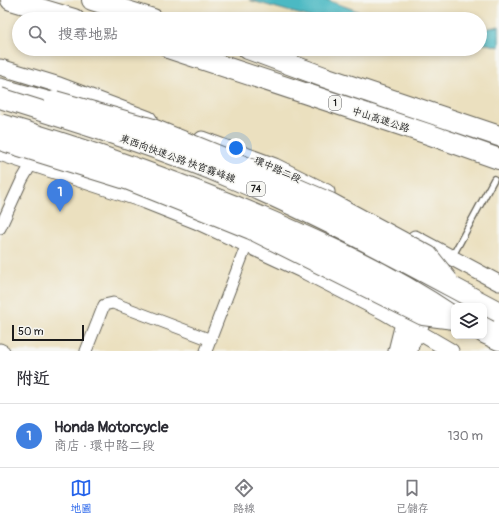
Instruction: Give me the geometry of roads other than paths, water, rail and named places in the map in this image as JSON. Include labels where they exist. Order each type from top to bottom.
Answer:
[{"type":"highway","points":[[11,0],[51,12]]},
{"type":"highway","points":[[92,0],[131,12]]},
{"type":"highway","name":"中山高速公路","points":[[192,56],[499,159]]},
{"type":"highway","name":"1","points":[[267,56],[324,77],[499,136]]},
{"type":"highway","name":"東西向快速公路 快官霧峰線","points":[[0,98],[180,157],[235,179],[314,215],[439,295],[499,312]]},
{"type":"highway","points":[[55,101],[150,128],[330,203],[428,256],[439,295]]},
{"type":"highway","name":"74","points":[[0,124],[90,152],[175,182],[286,227],[377,271],[435,304],[451,316]]},
{"type":"highway","points":[[0,140],[129,180],[251,229],[423,315],[451,318]]},
{"type":"highway","points":[[487,334],[499,340]]},
{"type":"street","name":"環中路二段","points":[[0,67],[59,85],[275,166],[347,202],[499,283]]},
{"type":"street","points":[[0,86],[55,101]]},
{"type":"street","points":[[0,116],[148,164],[268,211],[439,295],[451,308]]},
{"type":"street","points":[[0,124],[145,171],[240,205],[398,281],[439,295]]},
{"type":"street","points":[[0,153],[143,200],[196,221],[306,272],[384,312],[451,351]]},
{"type":"street","points":[[0,228],[22,180],[32,163]]},
{"type":"street","points":[[206,351],[247,244]]},
{"type":"street","points":[[410,351],[418,332],[439,295],[451,257]]},
{"type":"street","points":[[396,351],[403,323],[439,295]]},
{"type":"street","points":[[86,351],[104,305],[113,303],[211,340]]},
{"type":"street","points":[[487,319],[499,325]]},
{"type":"street","points":[[487,326],[499,332]]},
{"type":"street","points":[[0,350],[4,351]]},
{"type":"lane","points":[[451,257],[494,179]]},
{"type":"water","points":[[249,0],[327,0],[360,12],[291,12]]},
{"type":"water","points":[[499,26],[499,47],[487,44],[487,29]]},
{"type":"place","name":"Honda Motorcycle","points":[[60,212]]}]
